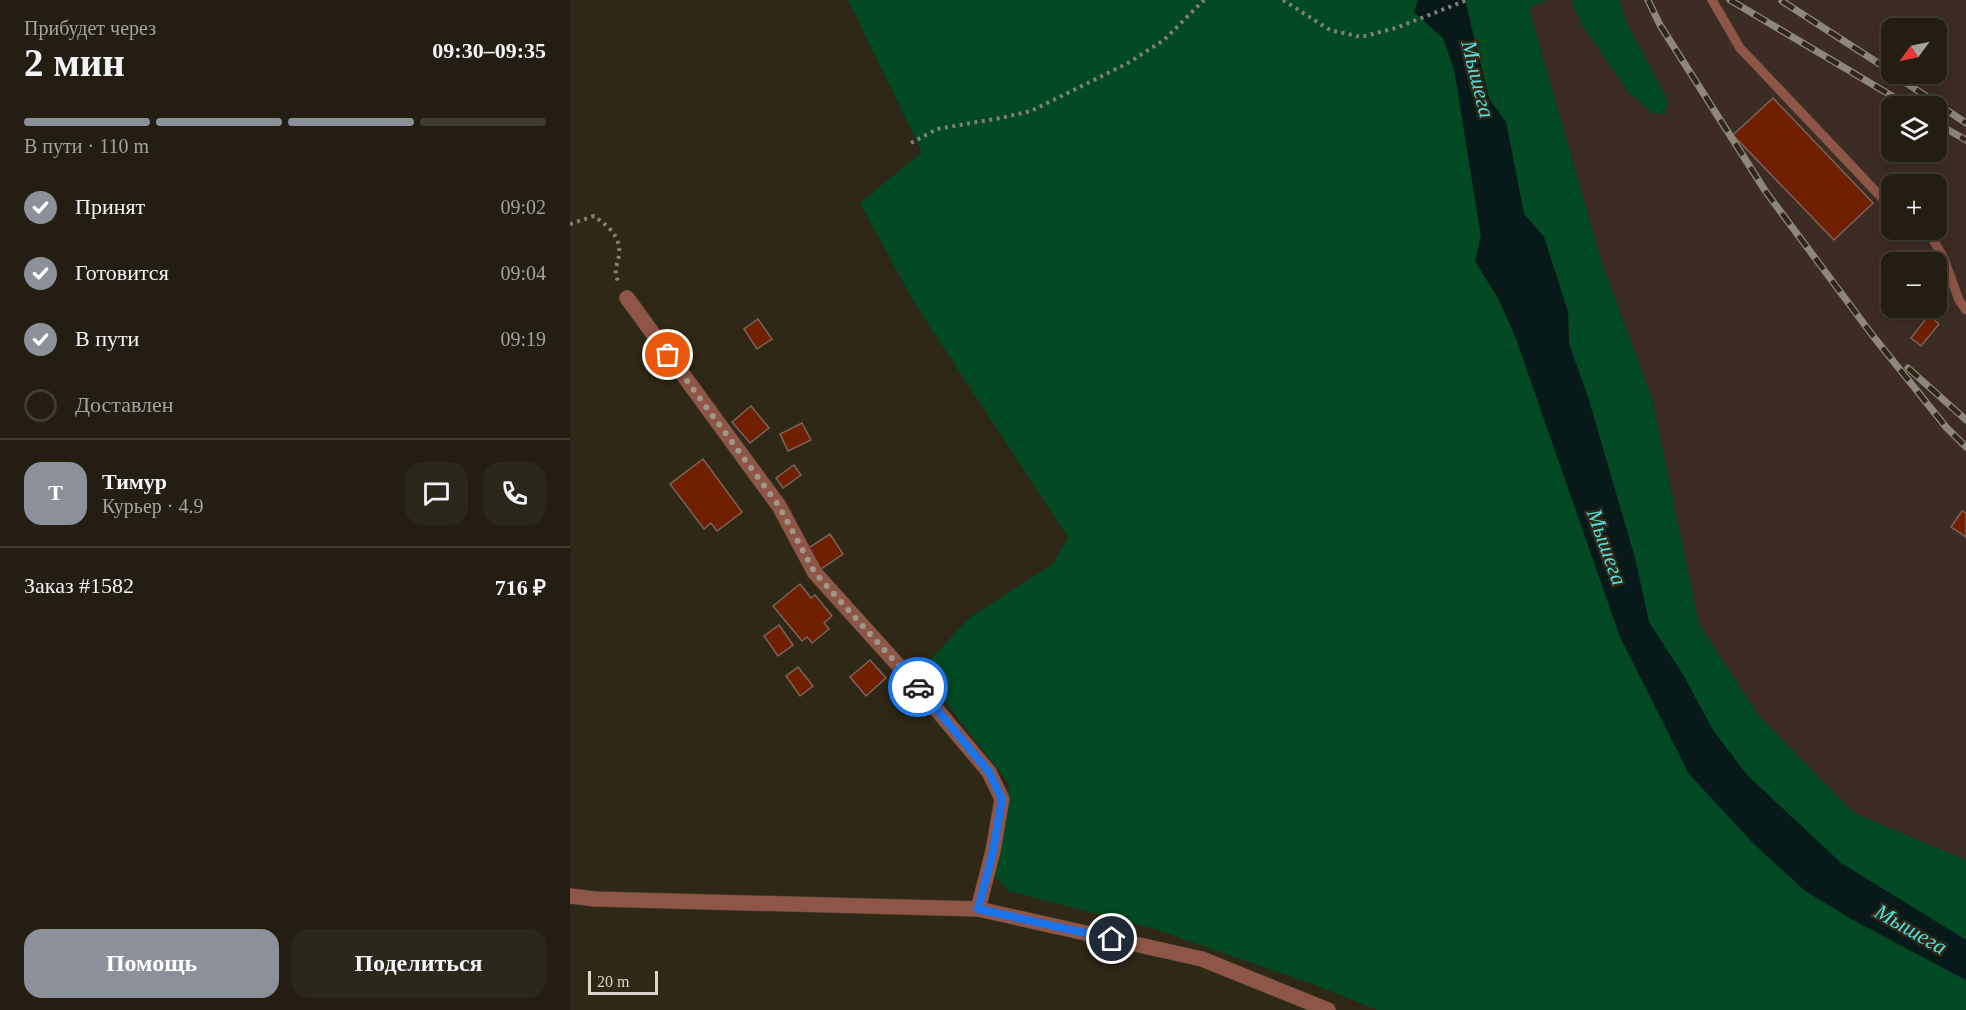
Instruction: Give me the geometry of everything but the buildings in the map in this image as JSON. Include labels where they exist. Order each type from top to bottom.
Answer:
[{"type":"street","points":[[627,298],[779,506],[815,573],[916,685],[989,772],[1002,799],[993,851],[978,909]]},
{"type":"street","points":[[570,896],[595,899],[978,909],[1202,959],[1328,1010]]},
{"type":"lane","points":[[1712,0],[1740,48],[1881,197]]},
{"type":"lane","points":[[1934,240],[1944,259],[1959,300],[1966,310]]},
{"type":"path","points":[[911,143],[937,129],[1031,111],[1128,63],[1164,39],[1204,0]]},
{"type":"path","points":[[1283,0],[1330,30],[1361,37],[1396,28],[1467,0]]},
{"type":"path","points":[[570,224],[594,216],[615,234],[619,244],[619,256],[615,267],[616,278],[627,298]]},
{"type":"shaded area","points":[[1526,0],[1966,0],[1966,860],[1854,813],[1758,715],[1699,624],[1652,398],[1603,266]]},
{"type":"green space","points":[[848,0],[1418,0],[1414,12],[1443,38],[1454,69],[1481,236],[1475,261],[1498,298],[1515,336],[1599,577],[1689,774],[1754,844],[1804,890],[1853,920],[1966,980],[1966,1010],[1377,1010],[1321,987],[1155,929],[1009,891],[994,875],[1005,829],[1009,784],[921,670],[969,618],[1053,564],[1068,537],[915,304],[860,203],[922,152]]},
{"type":"green space","points":[[1465,0],[1547,0],[1529,8],[1603,266],[1652,398],[1699,624],[1758,715],[1854,813],[1966,860],[1966,940],[1841,863],[1747,775],[1713,730],[1682,673],[1649,622],[1635,558],[1588,397],[1569,344],[1568,311],[1544,237],[1524,214],[1506,122],[1489,99]]},
{"type":"green space","points":[[1573,0],[1619,0],[1627,23],[1668,101],[1665,114],[1652,113],[1628,92],[1582,25],[1572,4]]},
{"type":"water","name":"Мышега","points":[[1418,0],[1465,0],[1489,99],[1506,122],[1524,214],[1544,237],[1568,312],[1569,344],[1588,397],[1635,558],[1649,622],[1682,673],[1713,730],[1747,775],[1841,863],[1966,940],[1966,980],[1853,920],[1804,890],[1754,844],[1689,774],[1620,637],[1515,336],[1498,298],[1475,261],[1481,236],[1454,69],[1443,38],[1414,12]]},
{"type":"railway","points":[[1648,0],[1660,25],[1766,192],[1873,336],[1946,427],[1966,447]]},
{"type":"railway","points":[[1730,0],[1892,96]]},
{"type":"railway","points":[[1782,1],[1881,65]]},
{"type":"railway","points":[[1908,84],[1966,123]]},
{"type":"railway","points":[[1947,129],[1966,140]]},
{"type":"railway","points":[[1908,368],[1966,420]]},
{"type":"way so far","points":[[668,355],[779,506],[815,573],[918,687]]},
{"type":"route","points":[[918,687],[989,772],[1002,799],[993,851],[978,909],[1112,939]]}]
